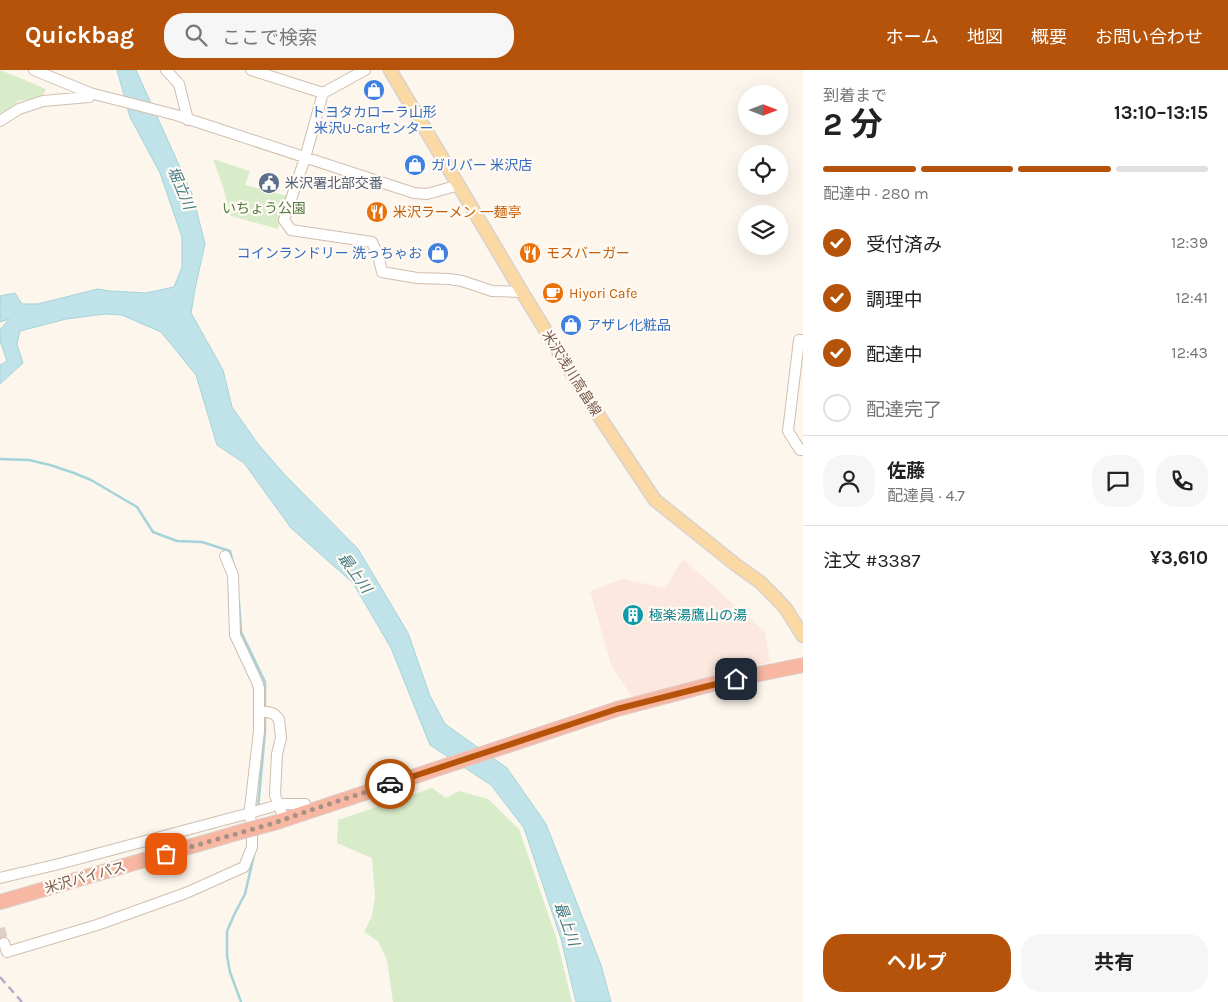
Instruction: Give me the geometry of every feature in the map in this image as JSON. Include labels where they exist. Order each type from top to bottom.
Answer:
[{"type":"highway","name":"米沢バイパス","points":[[0,902],[250,823],[279,821],[617,709],[728,680],[803,665]]},
{"type":"main road","name":"米沢浅川高畠線","points":[[390,70],[587,398],[655,500],[764,586],[786,609],[803,636]]},
{"type":"street","points":[[34,70],[90,93],[176,115],[414,193],[427,194],[459,186]]},
{"type":"street","points":[[166,70],[179,84],[188,120]]},
{"type":"street","points":[[251,70],[323,93],[366,70]]},
{"type":"street","points":[[0,121],[19,109],[43,101],[89,97],[90,93]]},
{"type":"street","points":[[323,93],[305,158],[284,220],[291,230],[372,242],[378,255],[382,272],[417,278],[462,281],[492,291],[522,292]]},
{"type":"street","points":[[803,340],[799,340],[788,431],[800,450],[803,450]]},
{"type":"street","points":[[4,943],[7,952],[97,925],[186,893],[244,866],[252,847],[250,808],[259,731],[264,712],[257,682],[235,635],[233,575],[224,556]]},
{"type":"street","points":[[264,712],[274,714],[279,720],[281,738],[275,795],[279,821]]},
{"type":"street","points":[[284,804],[305,804],[312,809]]},
{"type":"street","points":[[0,878],[250,823],[269,808]]},
{"type":"shaded area","points":[[683,559],[765,632],[770,662],[632,697],[611,665],[590,591],[622,579],[665,588]]},
{"type":"green space","points":[[0,70],[46,89],[42,97],[18,101],[8,111],[0,115]]},
{"type":"green space","name":"いちょう公園","points":[[213,159],[250,171],[245,185],[288,196],[278,229],[231,216]]},
{"type":"green space","points":[[432,788],[446,798],[459,791],[488,799],[519,829],[557,940],[572,1002],[393,1002],[387,960],[378,941],[364,932],[372,916],[375,896],[372,858],[337,843],[338,820]]},
{"type":"water","points":[[117,70],[136,70],[193,196],[205,244],[191,313],[223,370],[232,407],[258,444],[285,475],[358,549],[408,633],[430,696],[445,724],[507,768],[546,824],[601,965],[611,1002],[576,1002],[561,939],[524,828],[491,785],[430,745],[391,648],[353,583],[291,528],[244,463],[217,445],[196,375],[161,332],[122,315],[105,314],[66,319],[20,331],[17,344],[23,363],[0,384],[0,365],[7,361],[0,341],[0,330],[9,319],[0,322],[0,296],[15,293],[22,304],[38,304],[98,289],[146,293],[174,287],[182,267],[182,237],[160,173],[130,117]]},
{"type":"waterway","points":[[0,459],[29,460],[50,465],[91,480],[137,507],[153,532],[177,541],[202,542],[230,551],[234,566]]},
{"type":"waterway","points":[[239,602],[241,632],[265,682],[265,708]]},
{"type":"waterway","points":[[258,808],[265,714]]},
{"type":"waterway","points":[[241,1002],[230,972],[227,956],[227,931],[245,894],[254,855]]},
{"type":"tunnel","points":[[0,928],[4,943]]},
{"type":"railway","points":[[0,977],[22,1002]]},
{"type":"way so far","points":[[166,854],[274,823],[390,784]]},
{"type":"place","name":"トヨタカローラ山形 米沢U-Carセンター","points":[[374,90]]},
{"type":"place","name":"ガリバー 米沢店","points":[[415,165]]},
{"type":"place","name":"米沢署北部交番","points":[[269,183]]},
{"type":"place","name":"米沢ラーメン 一麺亭","points":[[377,212]]},
{"type":"place","name":"コインランドリー 洗っちゃお","points":[[438,253]]},
{"type":"place","name":"モスバーガー","points":[[530,253]]},
{"type":"place","name":"Hiyori Cafe","points":[[553,293]]},
{"type":"place","name":"アザレ化粧品","points":[[571,325]]},
{"type":"place","name":"極楽湯鷹山の湯","points":[[633,615]]},
{"type":"route","points":[[390,784],[617,709],[736,679]]},
{"type":"water label","name":"堀立川","points":[[181,188]]},
{"type":"water label","name":"最上川","points":[[355,573]]},
{"type":"water label","name":"最上川","points":[[567,924]]}]
